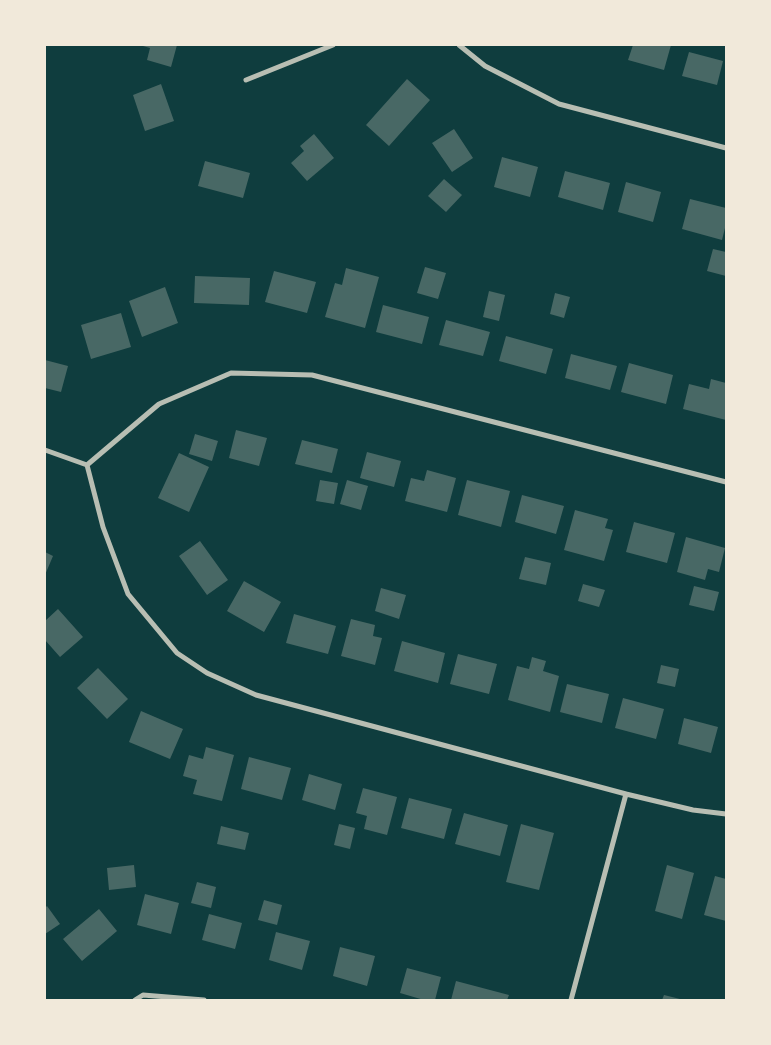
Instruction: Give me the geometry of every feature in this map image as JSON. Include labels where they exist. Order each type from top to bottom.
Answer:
[{"type":"street","points":[[246,80],[333,45]]},
{"type":"street","points":[[458,45],[485,66],[559,104],[726,148]]},
{"type":"street","points":[[88,465],[159,404],[231,373],[312,375],[726,482]]},
{"type":"street","points":[[45,450],[88,465]]},
{"type":"street","points":[[88,465],[103,527],[128,594],[177,653],[207,673],[256,695],[626,794],[693,810],[726,814]]},
{"type":"street","points":[[571,1000],[626,794]]},
{"type":"street","points":[[135,1000],[143,995],[204,1000]]},
{"type":"building","points":[[177,45],[171,67],[147,60],[150,48],[143,46]]},
{"type":"building","points":[[633,45],[671,45],[664,70],[628,60]]},
{"type":"building","points":[[689,52],[723,61],[717,85],[682,76]]},
{"type":"building","points":[[407,79],[430,100],[389,146],[366,125]]},
{"type":"building","points":[[161,84],[174,121],[145,131],[133,95]]},
{"type":"building","points":[[454,129],[473,158],[452,172],[432,143]]},
{"type":"building","points":[[314,134],[334,158],[307,181],[291,163],[304,151],[300,146]]},
{"type":"building","points":[[502,157],[538,167],[530,197],[494,187]]},
{"type":"building","points":[[205,161],[250,173],[243,198],[198,186]]},
{"type":"building","points":[[565,171],[610,183],[603,210],[558,197]]},
{"type":"building","points":[[444,179],[462,195],[446,212],[428,196]]},
{"type":"building","points":[[626,182],[661,192],[653,222],[618,212]]},
{"type":"building","points":[[690,199],[726,208],[726,224],[722,240],[682,229]]},
{"type":"building","points":[[713,249],[726,252],[726,276],[707,271]]},
{"type":"building","points":[[425,267],[446,273],[438,299],[417,293]]},
{"type":"building","points":[[346,268],[379,277],[365,328],[325,317],[335,283],[342,285]]},
{"type":"building","points":[[274,271],[316,282],[307,313],[265,302]]},
{"type":"building","points":[[195,276],[250,278],[249,305],[194,303]]},
{"type":"building","points":[[165,287],[178,323],[142,337],[129,301]]},
{"type":"building","points":[[489,291],[505,295],[499,321],[483,317]]},
{"type":"building","points":[[555,293],[570,297],[564,318],[550,314]]},
{"type":"building","points":[[383,305],[429,317],[422,344],[376,332]]},
{"type":"building","points":[[121,313],[131,347],[91,359],[81,325]]},
{"type":"building","points":[[446,320],[490,332],[483,356],[439,345]]},
{"type":"building","points":[[506,336],[553,349],[546,374],[499,361]]},
{"type":"building","points":[[571,354],[617,366],[610,390],[565,378]]},
{"type":"building","points":[[45,360],[68,366],[61,392],[45,388]]},
{"type":"building","points":[[629,363],[673,375],[666,404],[621,392]]},
{"type":"building","points":[[711,379],[726,383],[726,420],[683,409],[689,384],[709,389]]},
{"type":"building","points":[[236,430],[267,438],[259,466],[229,458]]},
{"type":"building","points":[[195,434],[218,441],[212,461],[189,454]]},
{"type":"building","points":[[302,440],[338,449],[332,473],[295,464]]},
{"type":"building","points":[[367,452],[401,461],[394,487],[360,478]]},
{"type":"building","points":[[179,453],[209,467],[189,512],[158,498]]},
{"type":"building","points":[[427,470],[456,478],[447,512],[405,501],[411,478],[424,481]]},
{"type":"building","points":[[320,480],[338,483],[334,504],[316,501]]},
{"type":"building","points":[[347,480],[368,486],[361,510],[340,504]]},
{"type":"building","points":[[467,480],[510,491],[501,527],[458,515]]},
{"type":"building","points":[[522,495],[564,506],[556,534],[515,522]]},
{"type":"building","points":[[575,510],[608,519],[605,528],[613,530],[604,561],[564,550]]},
{"type":"building","points":[[634,522],[675,533],[667,563],[626,552]]},
{"type":"building","points":[[686,537],[725,548],[719,572],[708,569],[705,580],[677,572]]},
{"type":"building","points":[[200,541],[228,580],[207,595],[179,556]]},
{"type":"building","points":[[45,552],[53,556],[45,575]]},
{"type":"building","points":[[525,557],[551,563],[546,585],[519,579]]},
{"type":"building","points":[[244,581],[281,602],[264,632],[227,611]]},
{"type":"building","points":[[583,584],[605,590],[599,607],[578,601]]},
{"type":"building","points":[[694,586],[719,592],[714,611],[689,605]]},
{"type":"building","points":[[381,588],[406,595],[399,619],[375,611]]},
{"type":"building","points":[[58,609],[83,637],[60,657],[45,640],[45,621]]},
{"type":"building","points":[[294,614],[336,626],[328,654],[286,643]]},
{"type":"building","points":[[351,619],[375,625],[373,636],[382,638],[375,665],[341,656]]},
{"type":"building","points":[[402,641],[445,653],[438,683],[394,671]]},
{"type":"building","points":[[458,654],[497,664],[489,694],[450,684]]},
{"type":"building","points":[[532,657],[546,661],[543,671],[559,676],[550,712],[508,700],[517,666],[529,669]]},
{"type":"building","points":[[661,665],[679,669],[675,687],[657,683]]},
{"type":"building","points":[[98,668],[128,699],[107,719],[77,688]]},
{"type":"building","points":[[567,684],[609,694],[602,723],[560,712]]},
{"type":"building","points":[[623,698],[664,709],[656,739],[615,728]]},
{"type":"building","points":[[141,711],[183,729],[170,759],[129,742]]},
{"type":"building","points":[[684,718],[718,727],[711,753],[678,744]]},
{"type":"building","points":[[206,747],[234,755],[222,801],[193,794],[197,780],[183,776],[189,755],[203,759]]},
{"type":"building","points":[[249,757],[291,768],[282,800],[241,789]]},
{"type":"building","points":[[309,774],[342,784],[335,810],[302,800]]},
{"type":"building","points":[[363,788],[397,797],[387,835],[364,829],[367,816],[356,813]]},
{"type":"building","points":[[409,798],[452,809],[444,839],[401,828]]},
{"type":"building","points":[[464,813],[508,825],[500,856],[455,844]]},
{"type":"building","points":[[339,824],[355,828],[350,849],[334,845]]},
{"type":"building","points":[[521,824],[554,833],[539,890],[506,882]]},
{"type":"building","points":[[221,826],[249,833],[245,850],[217,844]]},
{"type":"building","points":[[134,865],[136,887],[109,890],[107,868]]},
{"type":"building","points":[[667,865],[694,873],[682,919],[655,911]]},
{"type":"building","points":[[715,876],[726,879],[726,921],[704,915]]},
{"type":"building","points":[[197,882],[216,887],[211,908],[191,903]]},
{"type":"building","points":[[145,894],[179,903],[171,934],[137,925]]},
{"type":"building","points":[[264,900],[282,905],[277,925],[258,920]]},
{"type":"building","points":[[47,906],[60,924],[45,934],[45,908]]},
{"type":"building","points":[[99,909],[117,931],[82,961],[63,939]]},
{"type":"building","points":[[209,914],[242,923],[235,949],[202,940]]},
{"type":"building","points":[[276,932],[310,941],[302,970],[269,960]]},
{"type":"building","points":[[340,947],[375,956],[367,986],[333,976]]},
{"type":"building","points":[[407,968],[441,977],[435,1000],[424,1000],[400,993]]},
{"type":"building","points":[[456,981],[509,995],[507,1000],[451,1000]]},
{"type":"building","points":[[664,995],[680,999],[680,1000],[662,1000]]}]
